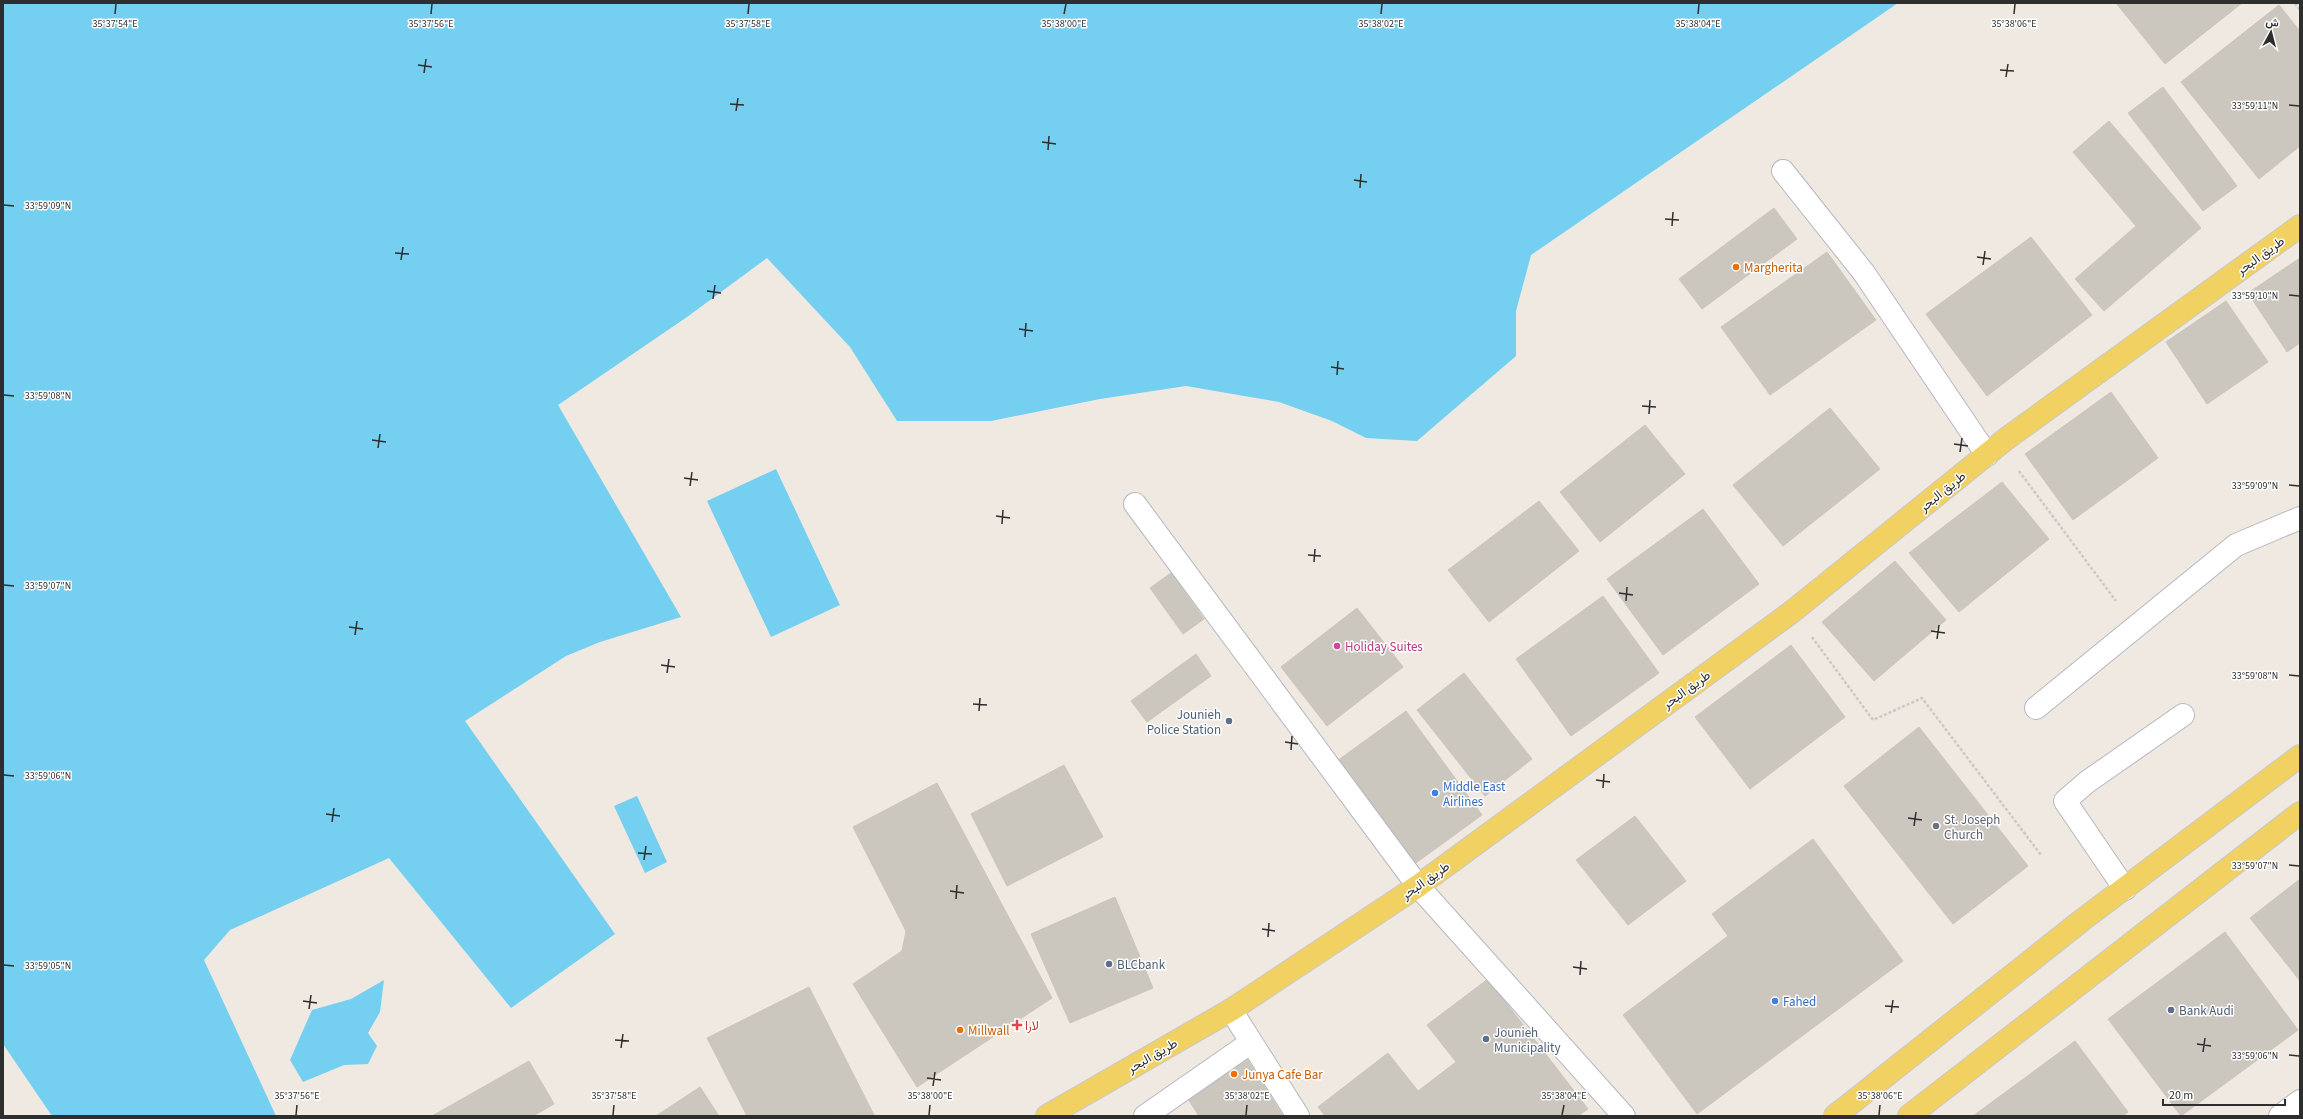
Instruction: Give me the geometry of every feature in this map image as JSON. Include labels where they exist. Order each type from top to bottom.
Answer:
[{"type":"main road","name":"طريق البحر","points":[[1047,1116],[1231,1010],[1418,886],[1793,610],[1993,450],[2300,226]]},
{"type":"main road","points":[[1835,1116],[2075,926],[2300,756]]},
{"type":"main road","points":[[1909,1116],[2300,813]]},
{"type":"street","points":[[1783,171],[1864,273],[1993,450]]},
{"type":"street","points":[[1134,504],[1418,886],[1624,1116]]},
{"type":"street","points":[[2036,708],[2236,545],[2300,518]]},
{"type":"street","points":[[2125,889],[2065,801],[2087,782],[2183,715]]},
{"type":"street","points":[[1231,1010],[1250,1043],[1298,1116]]},
{"type":"street","points":[[1145,1116],[1250,1043]]},
{"type":"street","points":[[2280,1116],[2300,1101]]},
{"type":"path","points":[[2295,3],[2300,10]]},
{"type":"path","points":[[1993,450],[2136,627]]},
{"type":"path","points":[[1793,610],[1873,720],[1922,698],[2041,855]]},
{"type":"water","points":[[3,3],[1898,3],[1531,255],[1516,311],[1516,356],[1417,441],[1366,438],[1332,421],[1279,402],[1186,386],[1100,399],[991,421],[897,421],[850,347],[767,258],[687,317],[558,405],[681,617],[600,642],[566,656],[465,721],[615,934],[511,1008],[389,858],[230,930],[204,960],[276,1116],[52,1116],[3,1044]]},
{"type":"water","points":[[776,469],[840,605],[771,637],[707,501]]},
{"type":"water","points":[[637,796],[667,862],[645,873],[614,806]]},
{"type":"water","points":[[384,980],[380,1012],[368,1033],[377,1046],[368,1064],[344,1065],[303,1082],[290,1060],[312,1010],[351,999]]},
{"type":"building","points":[[2116,3],[2242,3],[2165,64]]},
{"type":"building","points":[[2279,5],[2300,31],[2300,146],[2259,179],[2181,82]]},
{"type":"building","points":[[2163,87],[2237,186],[2203,211],[2128,113]]},
{"type":"building","points":[[2109,121],[2201,228],[2104,311],[2075,279],[2136,226],[2073,152]]},
{"type":"building","points":[[1774,208],[1797,239],[1702,309],[1679,279]]},
{"type":"building","points":[[2031,237],[2092,315],[1987,396],[1926,314]]},
{"type":"building","points":[[1827,252],[1876,320],[1770,395],[1721,327]]},
{"type":"building","points":[[2300,258],[2300,343],[2287,352],[2248,293]]},
{"type":"building","points":[[2226,301],[2268,362],[2207,404],[2166,342]]},
{"type":"building","points":[[2111,392],[2158,458],[2073,520],[2025,454]]},
{"type":"building","points":[[1830,408],[1880,469],[1783,546],[1733,485]]},
{"type":"building","points":[[1645,425],[1685,474],[1600,542],[1560,492]]},
{"type":"building","points":[[2002,482],[2049,539],[1959,612],[1909,553]]},
{"type":"building","points":[[1539,501],[1579,551],[1489,622],[1448,570]]},
{"type":"building","points":[[1703,509],[1759,584],[1663,655],[1607,579]]},
{"type":"building","points":[[1895,561],[1946,620],[1874,681],[1822,622]]},
{"type":"building","points":[[1171,573],[1204,619],[1183,634],[1150,588]]},
{"type":"building","points":[[1603,596],[1659,673],[1571,736],[1516,659]]},
{"type":"building","points":[[1357,608],[1403,667],[1327,726],[1281,667]]},
{"type":"building","points":[[1791,645],[1845,717],[1750,789],[1695,717]]},
{"type":"building","points":[[1196,654],[1211,676],[1147,722],[1131,701]]},
{"type":"building","points":[[1464,673],[1532,759],[1485,796],[1417,710]]},
{"type":"building","points":[[1406,711],[1482,815],[1413,865],[1337,761]]},
{"type":"building","name":"St. Joseph Church","points":[[1919,727],[2028,866],[1953,924],[1844,786]]},
{"type":"building","points":[[1064,765],[1103,837],[1007,886],[971,814]]},
{"type":"building","points":[[937,783],[1052,998],[917,1087],[853,984],[902,951],[906,931],[853,827]]},
{"type":"building","points":[[1635,816],[1686,881],[1628,925],[1576,860]]},
{"type":"building","points":[[1813,839],[1903,961],[1697,1114],[1623,1015],[1728,936],[1712,914]]},
{"type":"building","points":[[2300,879],[2300,981],[2250,918]]},
{"type":"building","points":[[1115,897],[1153,988],[1070,1023],[1031,934]]},
{"type":"building","points":[[2225,932],[2298,1030],[2181,1116],[2108,1019]]},
{"type":"building","name":"Jounieh Municipality","points":[[1488,979],[1588,1109],[1578,1116],[1325,1116],[1318,1107],[1388,1053],[1418,1091],[1456,1062],[1427,1025]]},
{"type":"building","points":[[809,987],[874,1115],[747,1116],[707,1038]]},
{"type":"building","points":[[2075,1041],[2128,1112],[2123,1116],[1973,1116]]},
{"type":"building","points":[[1247,1059],[1283,1116],[1199,1116],[1186,1096]]},
{"type":"building","points":[[529,1061],[554,1104],[533,1116],[432,1116]]},
{"type":"building","points":[[700,1087],[719,1116],[656,1116]]},
{"type":"place","name":"Margherita","points":[[1736,267]]},
{"type":"place","name":"Holiday Suites","points":[[1337,646]]},
{"type":"place","name":"Jounieh Police Station","points":[[1229,721]]},
{"type":"place","name":"Middle East Airlines","points":[[1435,793]]},
{"type":"place","name":"St. Joseph Church","points":[[1936,826]]},
{"type":"place","name":"BLCbank","points":[[1109,964]]},
{"type":"place","name":"Fahed","points":[[1775,1001]]},
{"type":"place","name":"Bank Audi","points":[[2171,1010]]},
{"type":"place","name":"لارا","points":[[1017,1025]]},
{"type":"place","name":"Millwall","points":[[960,1030]]},
{"type":"place","name":"Jounieh Municipality","points":[[1486,1039]]},
{"type":"place","name":"Junya Cafe Bar","points":[[1234,1074]]}]
